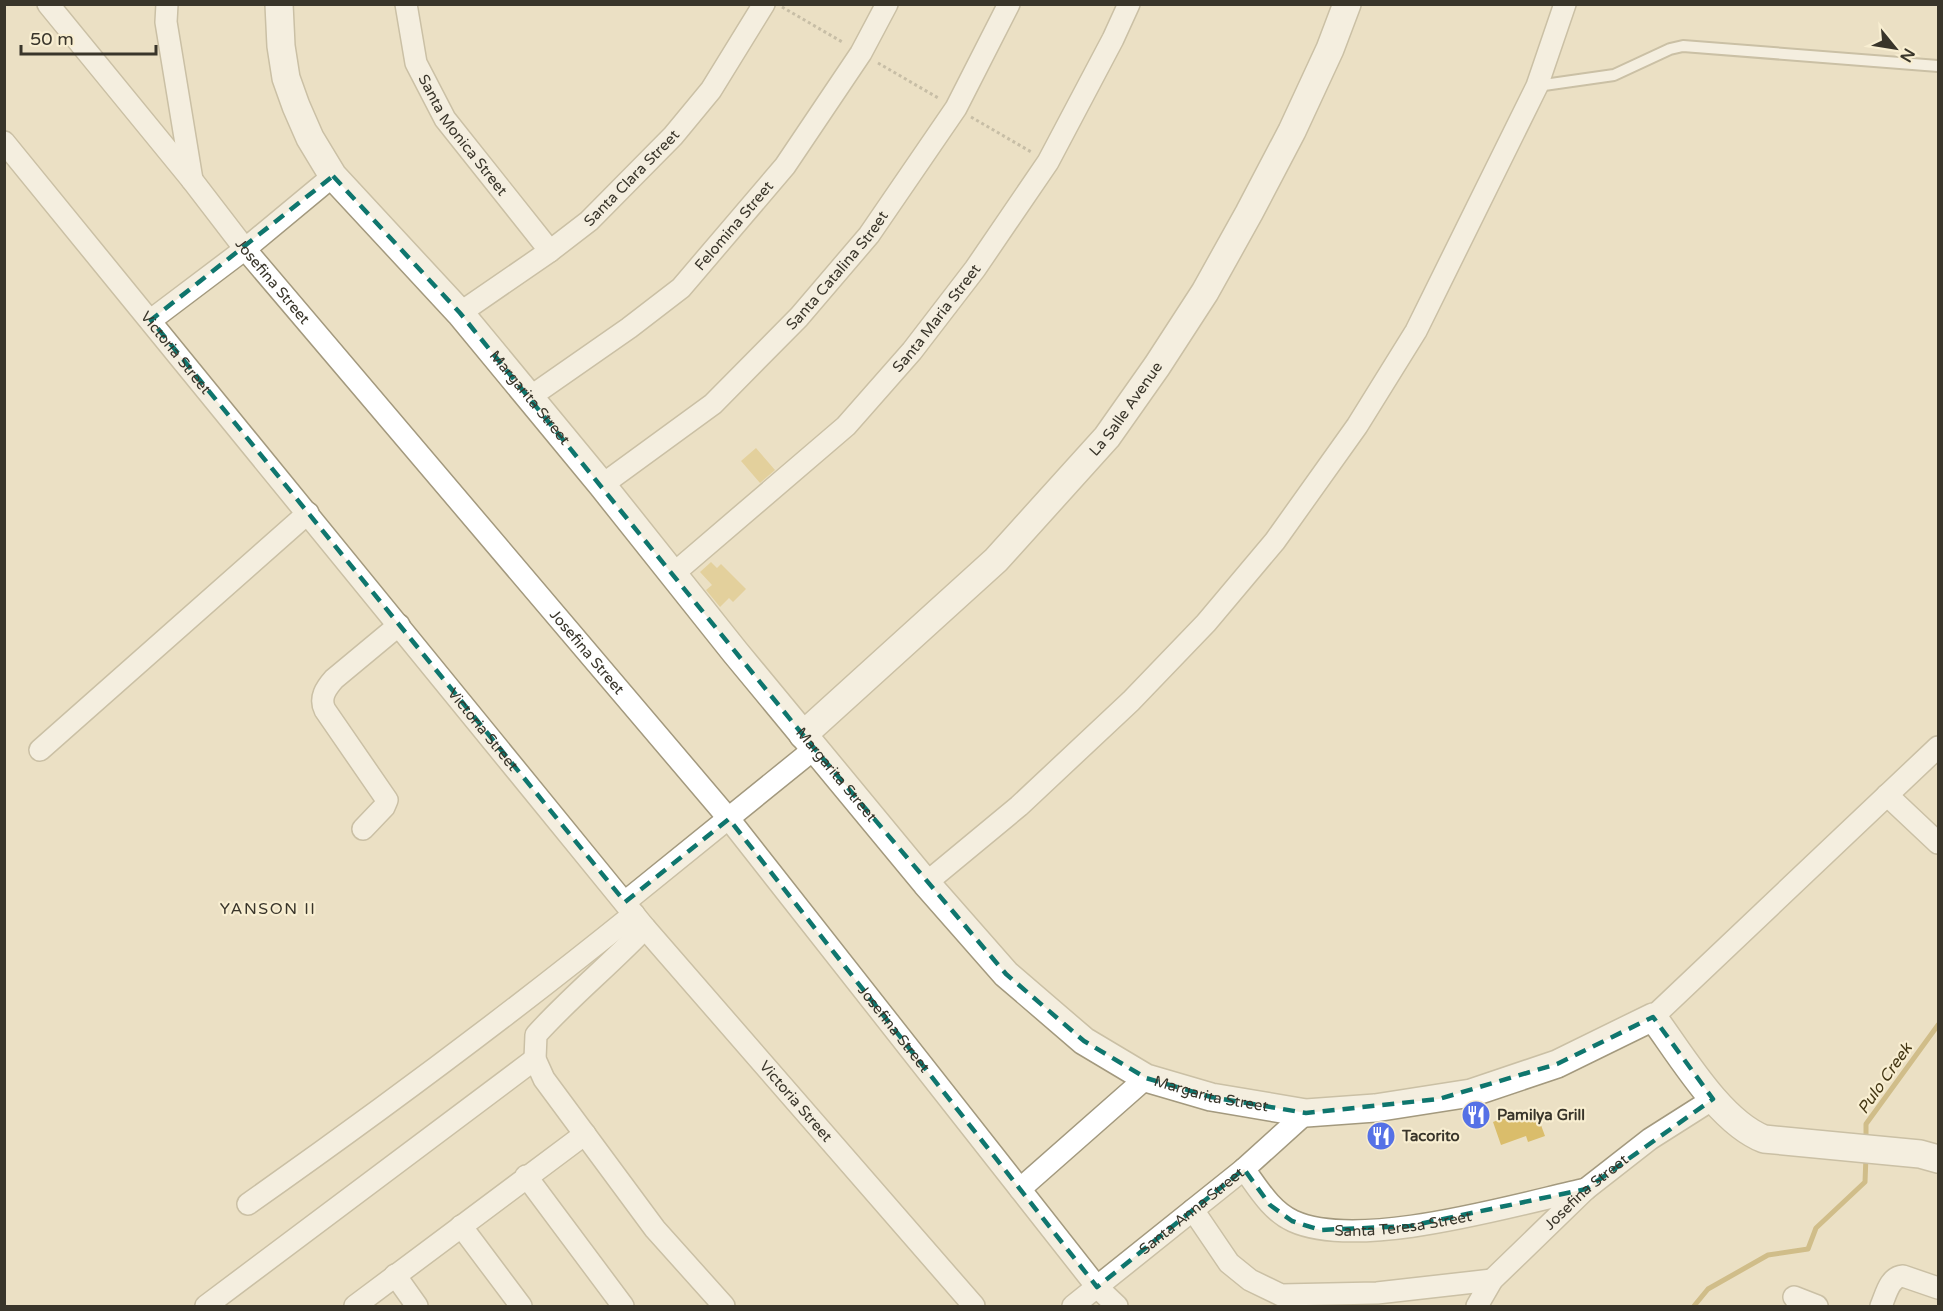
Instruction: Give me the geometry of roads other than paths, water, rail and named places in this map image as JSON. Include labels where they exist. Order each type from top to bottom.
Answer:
[{"type":"street","points":[[167,4],[166,22],[192,180]]},
{"type":"street","name":"Margarita Street","points":[[279,4],[281,46],[286,78],[310,138],[333,176],[460,312],[926,884],[1006,974],[1084,1041],[1146,1078],[1211,1096],[1306,1113],[1375,1108],[1471,1093],[1557,1064],[1653,1017]]},
{"type":"street","name":"Santa Monica Street","points":[[406,4],[416,63],[446,119],[550,251]]},
{"type":"street","name":"Santa Clara Street","points":[[460,312],[550,251],[589,221],[673,136],[711,90],[764,4]]},
{"type":"street","name":"Felomina Street","points":[[530,397],[629,328],[681,288],[785,166],[861,53],[887,4]]},
{"type":"street","name":"Santa Catalina Street","points":[[602,485],[713,404],[799,317],[869,235],[956,108],[1009,4]]},
{"type":"street","name":"Santa Maria Street","points":[[672,574],[846,426],[912,351],[975,269],[1048,162],[1129,4]]},
{"type":"street","name":"La Salle Avenue","points":[[808,742],[996,560],[1107,436],[1157,366],[1205,292],[1249,213],[1330,49],[1347,4]]},
{"type":"street","points":[[926,884],[1019,806],[1131,701],[1206,623],[1275,541],[1357,426],[1416,330],[1537,86],[1565,4]]},
{"type":"street","name":"Josefina Street","points":[[54,8],[245,249],[729,819],[1097,1287],[1117,1306]]},
{"type":"street","name":"Victoria Street","points":[[4,142],[634,915],[974,1306]]},
{"type":"street","points":[[151,320],[245,249],[333,176]]},
{"type":"street","points":[[40,750],[308,513]]},
{"type":"street","points":[[363,829],[384,807],[387,800],[325,710],[322,699],[327,687],[334,679],[399,625]]},
{"type":"street","points":[[248,1204],[357,1127],[634,915],[808,742]]},
{"type":"street","points":[[1929,1156],[1764,1139],[1749,1133],[1713,1099],[1653,1017],[1938,747]]},
{"type":"street","points":[[1887,795],[1938,843]]},
{"type":"street","points":[[634,915],[621,953],[554,1015],[536,1035],[536,1059],[544,1079],[655,1229],[724,1306]]},
{"type":"street","points":[[206,1306],[536,1059]]},
{"type":"street","points":[[1020,1189],[1146,1078]]},
{"type":"street","name":"Josefina Street","points":[[1477,1306],[1492,1280],[1586,1189],[1650,1139],[1713,1099]]},
{"type":"street","name":"Santa Anna Street","points":[[1073,1306],[1244,1169],[1306,1113]]},
{"type":"street","points":[[355,1306],[585,1134]]},
{"type":"street","name":"Santa Teresa Street","points":[[1244,1169],[1270,1205],[1292,1221],[1320,1230],[1365,1230],[1410,1226],[1586,1189]]},
{"type":"street","points":[[526,1176],[623,1306]]},
{"type":"street","points":[[1192,1210],[1229,1263],[1250,1280],[1281,1295],[1377,1293],[1492,1280]]},
{"type":"street","points":[[461,1226],[521,1306]]},
{"type":"street","points":[[395,1275],[417,1306]]},
{"type":"street","points":[[1881,1306],[1897,1276],[1938,1288]]},
{"type":"street","points":[[1794,1297],[1817,1306]]},
{"type":"lane","points":[[1537,86],[1614,75],[1670,49],[1683,46],[1938,66]]},
{"type":"waterway","name":"Pulo Creek","points":[[1866,1141],[1866,1124],[1938,1025]]},
{"type":"waterway","name":"Pulo Creek","points":[[1694,1306],[1708,1289],[1768,1255],[1808,1249],[1816,1228],[1865,1182],[1866,1156]]},
{"type":"place","name":"Pamilya Grill","points":[[1476,1115]]},
{"type":"place","name":"Tacorito","points":[[1381,1136]]},
{"type":"district","name":"YANSON II","points":[[268,908]]}]
